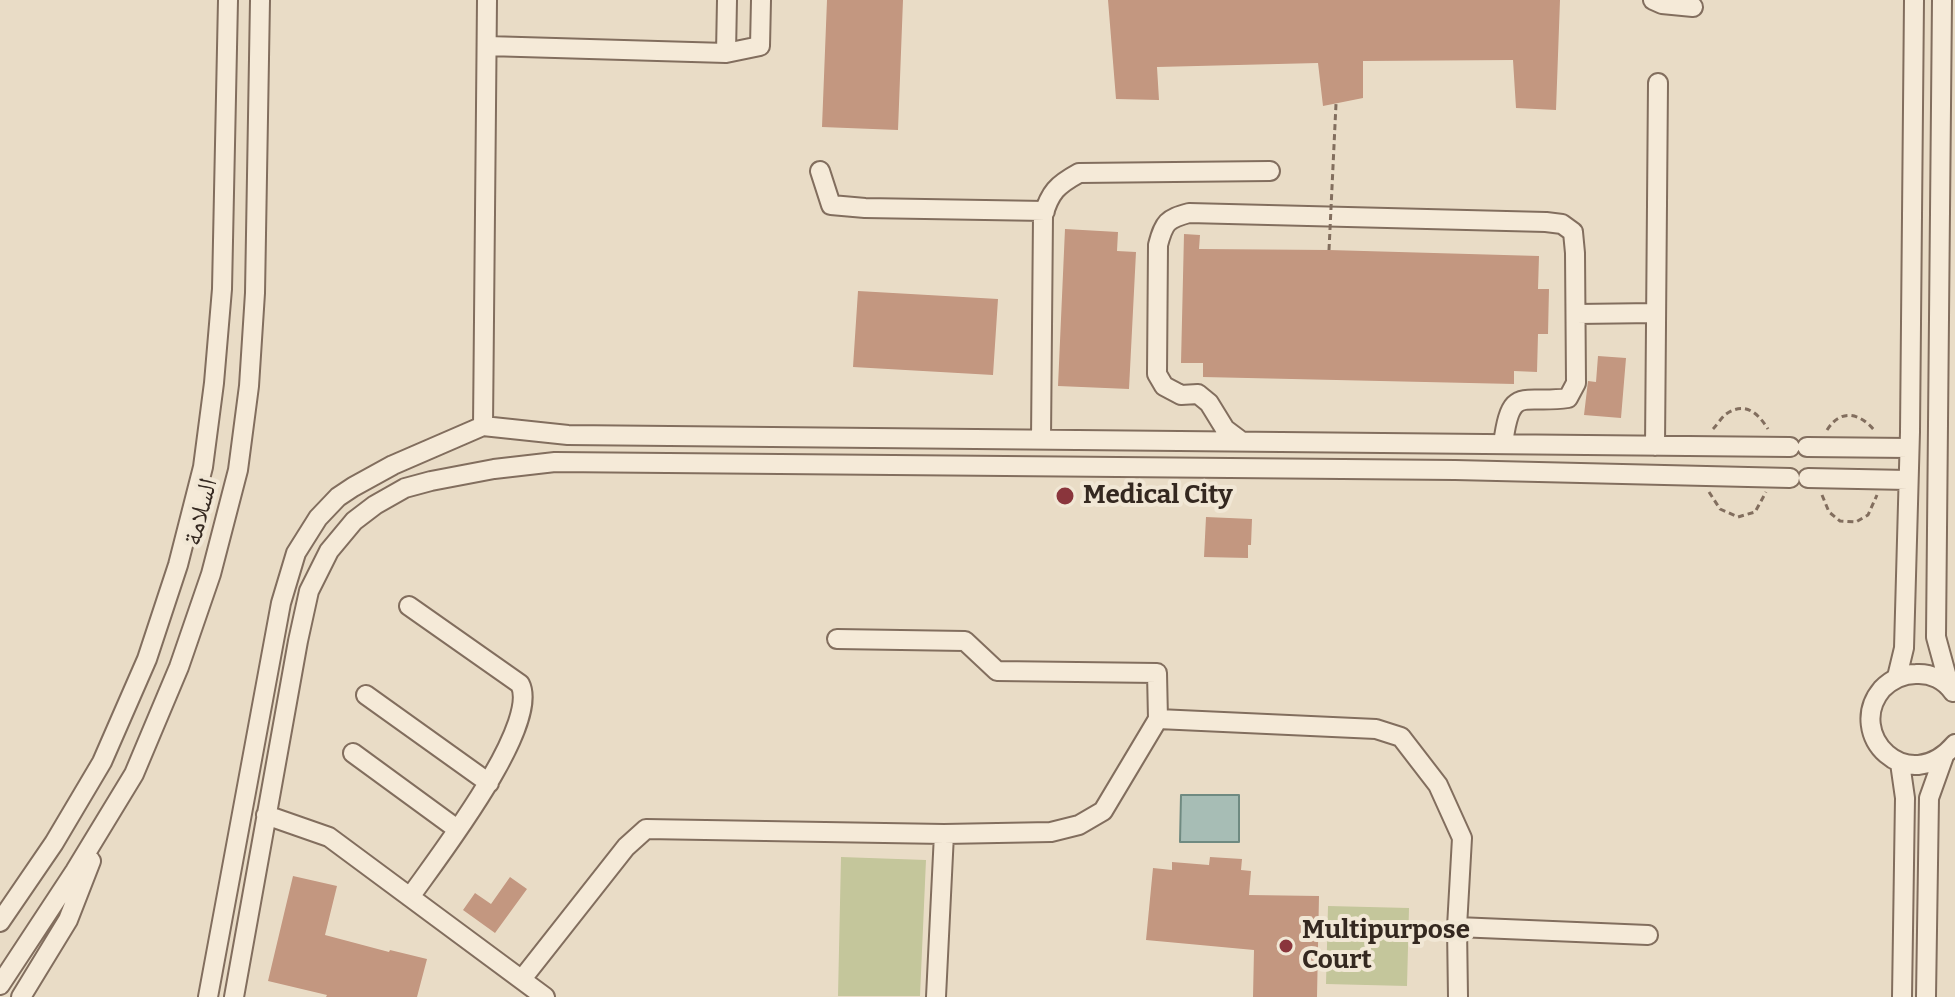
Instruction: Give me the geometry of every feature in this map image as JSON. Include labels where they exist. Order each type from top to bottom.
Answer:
[{"type":"street","name":"السلامة","points":[[0,922],[54,843],[102,762],[147,659],[178,565],[203,467],[222,289],[228,0]]},
{"type":"street","name":"السلامة","points":[[0,985],[134,774],[179,667],[211,574],[238,470],[249,386],[255,293],[260,0]]},
{"type":"street","points":[[483,426],[487,0]]},
{"type":"street","points":[[726,53],[727,0]]},
{"type":"street","points":[[487,46],[726,53],[760,46],[761,0]]},
{"type":"street","points":[[1653,0],[1693,7]]},
{"type":"street","points":[[1897,677],[1904,648],[1914,0]]},
{"type":"street","points":[[1942,0],[1936,637],[1953,691]]},
{"type":"street","points":[[1655,446],[1658,83]]},
{"type":"street","points":[[820,171],[831,205],[1045,211]]},
{"type":"street","points":[[1041,439],[1042,238],[1049,197],[1061,182],[1079,173],[1270,171]]},
{"type":"street","points":[[1241,441],[1225,429],[1209,403],[1198,394],[1181,395],[1164,386],[1157,374],[1158,245],[1162,228],[1170,218],[1189,213],[1562,224],[1573,232],[1576,383],[1568,398],[1526,398],[1512,407],[1506,420],[1503,444]]},
{"type":"street","points":[[1576,314],[1656,313]]},
{"type":"street","points":[[208,997],[281,603],[296,553],[318,518],[338,497],[393,465],[483,426],[568,435],[1655,446],[1806,444],[1909,448]]},
{"type":"street","points":[[234,997],[309,591],[329,551],[354,521],[405,488],[494,469],[555,462],[1439,470],[1698,476],[1908,488]]},
{"type":"street","points":[[393,465],[405,488]]},
{"type":"street","points":[[409,606],[520,684],[523,699],[517,726],[489,783],[410,897]]},
{"type":"street","points":[[522,979],[626,847],[646,829],[944,834],[1051,832],[1079,825],[1103,811],[1158,719],[1157,673],[997,671],[965,641],[837,639]]},
{"type":"street","points":[[1952,747],[1930,763],[1900,763],[1887,755],[1877,743],[1871,729],[1871,713],[1875,699],[1885,686],[1897,677],[1911,673],[1939,679],[1953,691]]},
{"type":"street","points":[[366,695],[489,783]]},
{"type":"street","points":[[1158,719],[1376,729],[1401,737],[1438,785],[1462,838],[1457,927],[1458,997]]},
{"type":"street","points":[[1926,997],[1929,798],[1952,747]]},
{"type":"street","points":[[353,753],[457,829]]},
{"type":"street","points":[[1900,763],[1905,798],[1902,997]]},
{"type":"street","points":[[266,815],[329,837],[545,997]]},
{"type":"street","points":[[21,997],[68,920],[106,821]]},
{"type":"street","points":[[936,997],[944,834]]},
{"type":"street","points":[[1457,927],[1648,935]]},
{"type":"path","points":[[1329,250],[1336,104]]},
{"type":"path","points":[[1699,446],[1726,414],[1743,408],[1759,414],[1774,436]]},
{"type":"path","points":[[1806,444],[1843,415],[1858,417],[1872,427],[1879,437]]},
{"type":"path","points":[[1698,476],[1720,509],[1738,517],[1755,512],[1765,493]]},
{"type":"path","points":[[1806,482],[1840,521],[1856,522],[1868,515],[1876,496],[1886,490],[1908,488]]},
{"type":"green space","points":[[841,857],[926,860],[920,996],[838,996]]},
{"type":"green space","points":[[1328,906],[1409,908],[1407,986],[1326,984]]},
{"type":"water","points":[[1181,795],[1239,795],[1239,842],[1180,842]]},
{"type":"building","points":[[827,0],[903,0],[898,130],[822,127]]},
{"type":"building","points":[[1108,0],[1560,0],[1556,110],[1516,108],[1513,60],[1363,61],[1363,98],[1323,106],[1318,63],[1157,67],[1159,100],[1116,99]]},
{"type":"building","points":[[1065,229],[1118,232],[1117,251],[1136,252],[1129,389],[1058,386]]},
{"type":"building","points":[[1184,234],[1200,235],[1199,249],[1539,256],[1538,289],[1549,289],[1548,334],[1538,334],[1537,372],[1514,371],[1514,384],[1203,377],[1203,363],[1181,363]]},
{"type":"building","points":[[858,291],[998,299],[993,375],[853,367]]},
{"type":"building","points":[[1598,356],[1626,358],[1621,418],[1584,415],[1588,381],[1596,382]]},
{"type":"building","points":[[1206,517],[1252,519],[1248,558],[1204,557]]},
{"type":"building","points":[[1210,857],[1242,859],[1241,870],[1251,871],[1249,895],[1319,896],[1317,997],[1253,997],[1254,950],[1146,940],[1153,868],[1172,870],[1172,862],[1209,865]]},
{"type":"building","points":[[293,876],[337,886],[325,935],[427,959],[417,997],[326,997],[268,981]]},
{"type":"building","points":[[510,877],[527,889],[495,933],[463,910],[475,893],[491,904]]},
{"type":"place","name":"Medical City","points":[[1065,496]]},
{"type":"place","name":"Multipurpose Court","points":[[1286,946]]}]
